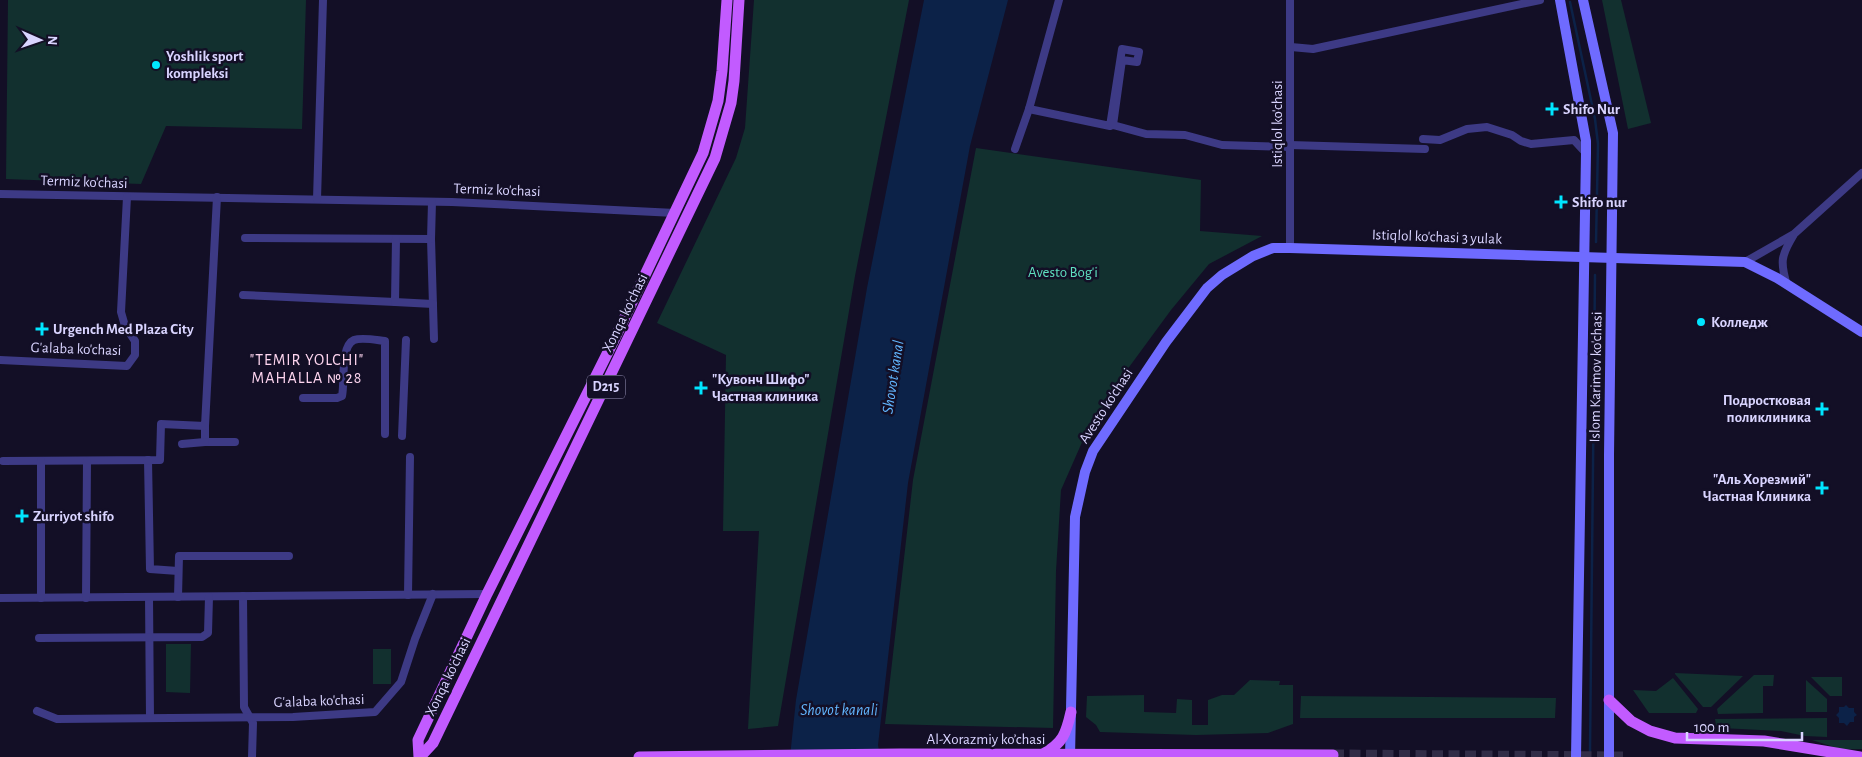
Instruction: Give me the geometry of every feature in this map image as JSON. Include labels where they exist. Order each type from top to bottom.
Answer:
[{"type":"main road","name":"Xonqa ko'chasi","points":[[420,757],[418,740],[614,340],[703,153],[718,101],[727,0]]},
{"type":"main road","name":"Xonqa ko'chasi","points":[[420,757],[433,743],[715,158],[731,103],[739,0]]},
{"type":"main road","name":"Islom Karimov ko'chasi","points":[[1560,0],[1586,141],[1576,757]]},
{"type":"main road","name":"Islom Karimov ko'chasi","points":[[1583,0],[1613,133],[1609,455],[1609,757]]},
{"type":"main road","name":"Avesto ko'chasi","points":[[1070,756],[1075,517],[1085,472],[1093,451],[1166,342],[1207,288],[1222,275],[1253,256],[1273,248],[1290,248]]},
{"type":"main road","name":"Istiqlol ko'chasi 3 yulak","points":[[1290,248],[1745,262]]},
{"type":"main road","points":[[1745,262],[1787,285],[1862,332]]},
{"type":"main road","points":[[614,340],[626,345]]},
{"type":"main road","points":[[1609,700],[1631,721],[1650,731],[1675,738],[1764,741],[1860,757]]},
{"type":"main road","points":[[1042,755],[1061,741],[1067,730],[1071,712]]},
{"type":"main road","name":"Al-Xorazmiy ko’chasi","points":[[640,757],[900,754],[1070,756],[1333,755]]},
{"type":"street","points":[[317,199],[323,0]]},
{"type":"street","points":[[1015,149],[1029,109],[1059,0]]},
{"type":"street","name":"Istiqlol ko'chasi","points":[[1290,0],[1290,248]]},
{"type":"street","points":[[1291,47],[1313,49],[1540,0]]},
{"type":"street","points":[[1029,109],[1110,126],[1122,49],[1139,52],[1137,62],[1122,60],[1113,125],[1146,134],[1185,135],[1222,145],[1425,149]]},
{"type":"street","points":[[1423,139],[1440,140],[1467,129],[1488,127],[1531,144],[1574,140],[1586,153]]},
{"type":"street","points":[[1745,262],[1794,234],[1862,173]]},
{"type":"street","name":"Termiz ko'chasi","points":[[0,194],[432,202],[675,213]]},
{"type":"street","name":"G'alaba ko'chasi","points":[[0,360],[126,366],[135,355],[134,341],[125,326],[121,312],[127,197]]},
{"type":"street","points":[[205,442],[217,198]]},
{"type":"street","points":[[432,202],[431,239],[434,339]]},
{"type":"street","points":[[1787,285],[1782,267],[1784,252],[1794,234]]},
{"type":"street","points":[[245,238],[431,239]]},
{"type":"street","points":[[395,302],[396,239]]},
{"type":"street","points":[[243,295],[433,304]]},
{"type":"street","points":[[303,398],[337,398],[342,396],[345,353],[349,344],[353,340],[385,340],[385,434]]},
{"type":"street","points":[[402,436],[406,340]]},
{"type":"street","points":[[4,461],[160,460],[161,424],[205,426]]},
{"type":"street","points":[[182,444],[235,442]]},
{"type":"street","points":[[408,595],[410,457]]},
{"type":"street","points":[[148,460],[150,569],[178,572]]},
{"type":"street","points":[[40,598],[42,461]]},
{"type":"street","points":[[86,598],[87,461]]},
{"type":"street","points":[[178,597],[179,556],[289,556]]},
{"type":"street","name":"G'alaba ko'chasi","points":[[37,711],[57,719],[250,717],[375,712],[401,682],[415,639],[433,594]]},
{"type":"street","points":[[0,598],[488,594]]},
{"type":"street","points":[[39,638],[202,637],[208,633],[209,596]]},
{"type":"street","points":[[242,596],[244,707],[253,724],[252,757]]},
{"type":"street","points":[[149,597],[150,718]]},
{"type":"green space","name":"Yoshlik sport kompleksi","points":[[8,0],[306,0],[302,129],[166,126],[141,184],[6,179]]},
{"type":"green space","points":[[754,0],[909,0],[855,276],[778,726],[748,729],[759,531],[723,531],[726,355],[657,323],[736,158],[745,128]]},
{"type":"green space","points":[[1602,0],[1621,0],[1651,123],[1628,129]]},
{"type":"green space","name":"Avesto Bog'i","points":[[976,148],[1201,180],[1200,231],[1262,236],[1209,264],[1171,310],[1124,374],[1083,440],[1061,490],[1056,571],[1053,728],[885,724],[913,480]]},
{"type":"green space","points":[[166,644],[191,644],[190,693],[166,692]]},
{"type":"green space","points":[[373,649],[391,649],[391,684],[373,684]]},
{"type":"green space","points":[[1675,674],[1743,676],[1711,707],[1703,707]]},
{"type":"green space","points":[[1754,675],[1774,675],[1773,686],[1763,686],[1763,713],[1718,714],[1717,709]]},
{"type":"green space","points":[[1811,677],[1842,677],[1842,696],[1830,696]]},
{"type":"green space","points":[[1673,678],[1698,709],[1696,713],[1649,713],[1633,690],[1656,691]]},
{"type":"green space","points":[[1250,680],[1280,681],[1279,685],[1293,685],[1293,724],[1268,733],[1196,735],[1100,732],[1096,725],[1086,717],[1087,696],[1144,695],[1144,712],[1176,713],[1177,699],[1192,700],[1192,725],[1208,725],[1208,700],[1222,695],[1234,695]]},
{"type":"green space","points":[[1806,680],[1827,699],[1827,712],[1806,712]]},
{"type":"green space","points":[[1301,696],[1556,698],[1555,718],[1300,718]]},
{"type":"green space","points":[[1827,718],[1827,737],[1805,736],[1781,731],[1721,728],[1716,725],[1715,719]]},
{"type":"green space","points":[[1812,740],[1862,740],[1862,749],[1840,749]]},
{"type":"water","name":"Shovot kanali","points":[[924,0],[1008,0],[970,146],[908,483],[878,745],[880,757],[790,757],[796,700],[867,288]]},
{"type":"water","points":[[1846,705],[1849,708],[1854,708],[1854,712],[1857,715],[1854,717],[1854,722],[1850,722],[1847,726],[1844,723],[1839,723],[1839,718],[1836,715],[1839,712],[1839,707]]},
{"type":"waterway","points":[[1570,2],[1595,119],[1598,144],[1596,242]]},
{"type":"waterway","points":[[1590,751],[1595,275]]},
{"type":"tunnel","points":[[1333,755],[1623,757]]},
{"type":"place","name":"Yoshlik sport kompleksi","points":[[156,65]]},
{"type":"place","name":"Shifo Nur","points":[[1552,109]]},
{"type":"place","name":"Shifo nur","points":[[1561,202]]},
{"type":"place","name":"Колледж","points":[[1701,322]]},
{"type":"place","name":"Urgench Med Plaza City","points":[[42,329]]},
{"type":"place","name":"\"Кувонч Шифо\" Частная клиника","points":[[701,388]]},
{"type":"place","name":"Подростковая поликлиника","points":[[1822,409]]},
{"type":"place","name":"\"Аль Хорезмий\" Частная Клиника","points":[[1822,488]]},
{"type":"place","name":"Zurriyot shifo","points":[[22,516]]},
{"type":"district","name":"\"TEMIR YOLCHI\" MAHALLA № 28","points":[[307,369]]},
{"type":"water label","name":"Shovot kanal","points":[[893,377]]}]
